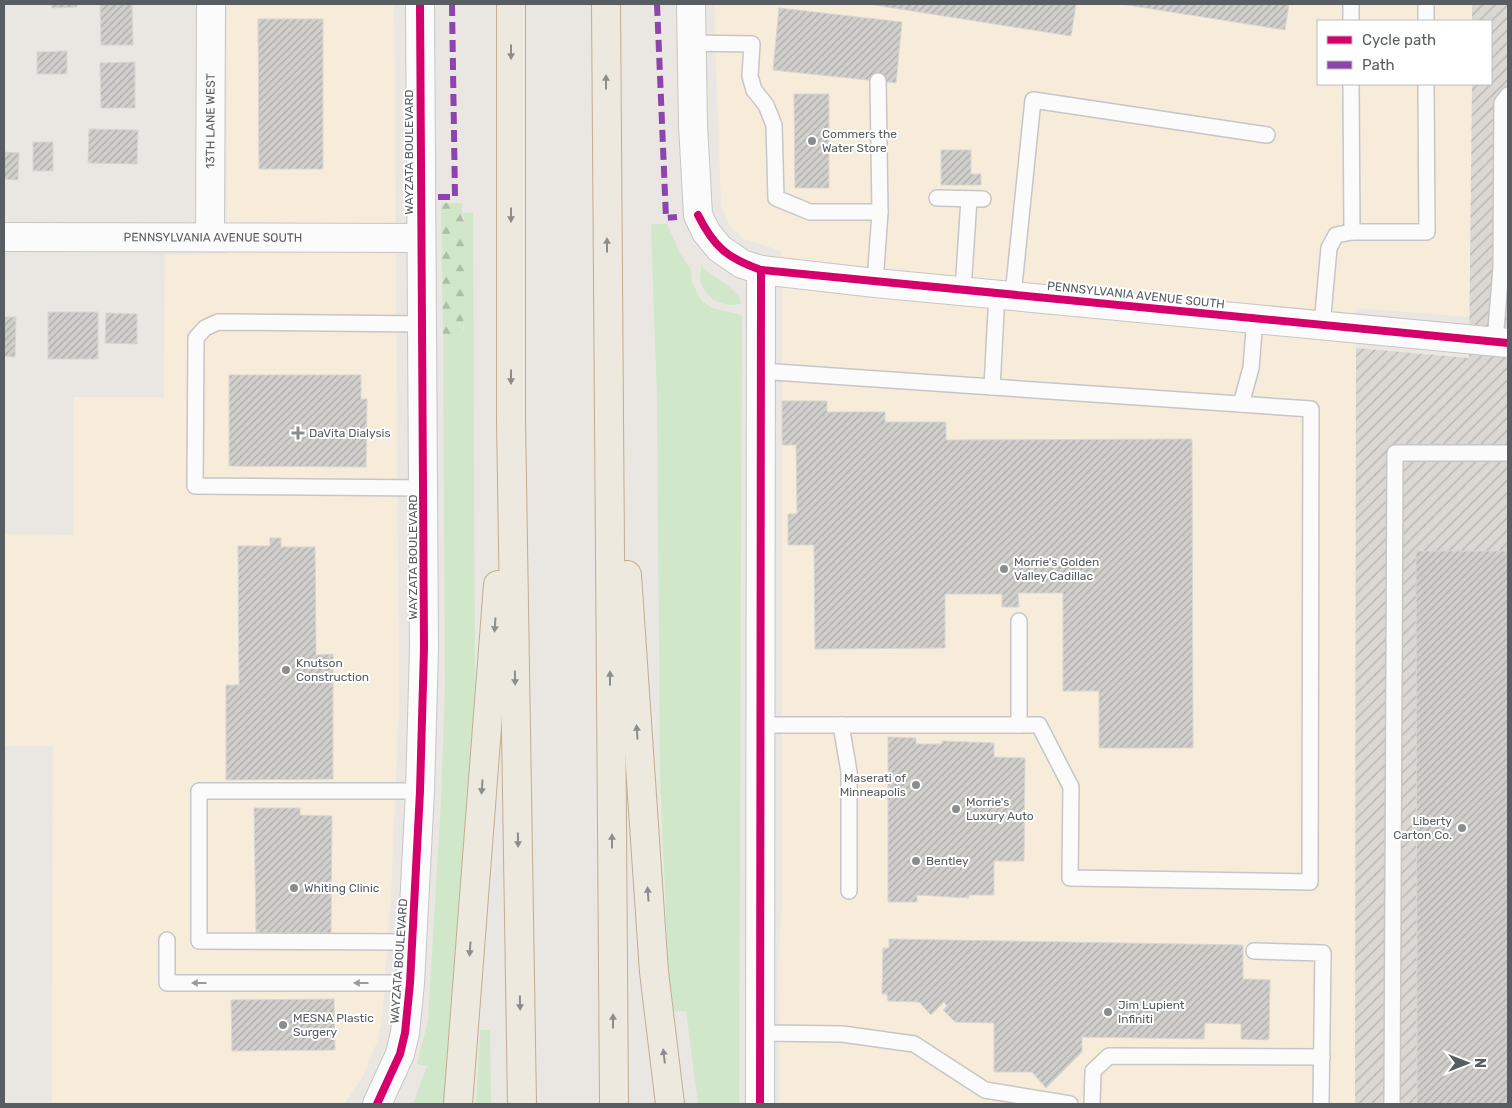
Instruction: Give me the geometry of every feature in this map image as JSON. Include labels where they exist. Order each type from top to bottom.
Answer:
[{"type":"highway","points":[[511,4],[511,419],[522,1104]]},
{"type":"highway","points":[[606,4],[614,1104]]},
{"type":"highway","points":[[607,294],[654,972],[670,1104]]},
{"type":"highway","points":[[458,1104],[511,419]]},
{"type":"street","name":"13TH LANE WEST","points":[[210,237],[211,4]]},
{"type":"street","name":"WAYZATA BOULEVARD","points":[[377,1104],[400,1054],[405,1033],[413,942],[420,792],[424,648],[424,488],[420,4]]},
{"type":"street","points":[[691,4],[698,215],[718,248],[730,257],[761,270],[760,1104]]},
{"type":"street","name":"PENNSYLVANIA AVENUE SOUTH","points":[[4,237],[421,238]]},
{"type":"street","name":"PENNSYLVANIA AVENUE SOUTH","points":[[761,270],[875,283],[1502,343]]},
{"type":"lane","points":[[1351,4],[1351,20]]},
{"type":"lane","points":[[1426,4],[1426,20]]},
{"type":"lane","points":[[692,43],[752,44],[750,76],[754,90],[766,105],[774,125],[776,198],[810,212],[880,212]]},
{"type":"lane","points":[[875,283],[880,212],[878,81]]},
{"type":"lane","points":[[1352,85],[1352,232]]},
{"type":"lane","points":[[1322,325],[1329,248],[1336,235],[1352,232],[1427,232],[1426,85]]},
{"type":"lane","points":[[1502,343],[1502,103],[1508,94]]},
{"type":"lane","points":[[992,387],[1033,100],[1267,135]]},
{"type":"lane","points":[[937,198],[976,199],[963,290]]},
{"type":"lane","points":[[1241,404],[1251,368],[1255,318]]},
{"type":"lane","points":[[422,324],[218,322],[205,328],[196,338],[195,486],[424,488]]},
{"type":"lane","points":[[759,725],[1039,725],[1071,787],[1070,878],[1310,882],[1311,409],[760,371]]},
{"type":"lane","points":[[1392,1104],[1395,453],[1508,453]]},
{"type":"lane","points":[[1018,725],[1019,621]]},
{"type":"lane","points":[[841,725],[849,772],[849,891]]},
{"type":"lane","points":[[413,942],[199,941],[199,791],[420,792]]},
{"type":"lane","points":[[167,940],[167,983],[410,983]]},
{"type":"lane","points":[[1254,951],[1322,953],[1321,1104]]},
{"type":"lane","points":[[760,1033],[842,1034],[914,1044],[985,1090],[1070,1104]]},
{"type":"lane","points":[[1092,1104],[1093,1071],[1109,1056],[1322,1058]]},
{"type":"shaded area","points":[[227,4],[394,4],[399,703],[391,895],[382,1020],[377,1042],[363,1076],[344,1104],[52,1104],[53,746],[4,746],[4,534],[74,535],[74,397],[164,397],[165,255],[227,254]]},
{"type":"shaded area","points":[[714,4],[1472,4],[1472,20],[1317,20],[1317,85],[1472,85],[1470,317],[1356,308],[1355,1104],[779,1104],[778,965],[782,908],[782,251],[744,239],[730,226],[721,206]]},
{"type":"shaded area","points":[[1472,4],[1508,4],[1508,1104],[1355,1104],[1356,348],[1469,358],[1472,85],[1492,85],[1492,20],[1472,20]]},
{"type":"green space","points":[[441,203],[462,203],[462,218],[468,226],[469,236],[460,259],[467,266],[464,279],[459,285],[465,291],[464,304],[458,308],[464,326],[459,337],[443,341]]},
{"type":"green space","points":[[462,213],[473,213],[475,698],[452,1104],[413,1104],[427,1066],[417,1064],[428,1020],[441,800],[445,685],[443,341],[459,337],[464,328],[458,308],[464,303],[459,285],[464,279],[460,259],[469,236]]},
{"type":"green space","points":[[651,224],[667,224],[680,253],[691,270],[692,282],[701,300],[712,308],[742,315],[739,1104],[698,1104],[686,1011],[672,1012],[669,982],[660,782],[657,398]]},
{"type":"green space","points":[[701,266],[730,287],[739,297],[741,303],[735,305],[723,304],[711,298],[701,283]]},
{"type":"green space","points":[[480,1030],[490,1030],[491,1104],[476,1104]]},
{"type":"building","points":[[52,4],[77,4],[77,7],[52,8]]},
{"type":"building","points":[[100,4],[132,4],[133,45],[101,45]]},
{"type":"building","points":[[868,4],[1076,4],[1071,36]]},
{"type":"building","points":[[1121,4],[1289,4],[1285,30]]},
{"type":"building","points":[[779,8],[902,22],[896,83],[773,70]]},
{"type":"building","points":[[258,19],[323,19],[323,169],[259,169]]},
{"type":"building","points":[[67,51],[67,74],[37,74],[37,52]]},
{"type":"building","points":[[135,62],[135,108],[101,108],[100,63]]},
{"type":"building","name":"Commers the Water Store","points":[[794,94],[829,94],[829,188],[795,188]]},
{"type":"building","points":[[89,129],[138,130],[137,164],[88,163]]},
{"type":"building","points":[[33,142],[53,142],[53,171],[33,171]]},
{"type":"building","points":[[941,150],[971,150],[971,174],[981,174],[981,185],[941,185]]},
{"type":"building","points":[[4,152],[19,153],[18,180],[4,179]]},
{"type":"building","points":[[48,312],[98,312],[98,359],[48,359]]},
{"type":"building","points":[[106,313],[137,314],[137,344],[105,343]]},
{"type":"building","points":[[4,317],[16,317],[15,357],[4,356]]},
{"type":"building","name":"DaVita Dialysis","points":[[229,375],[361,375],[361,399],[367,399],[366,467],[229,466]]},
{"type":"building","name":"Morrie's Golden Valley Cadillac","points":[[782,401],[827,401],[827,412],[885,412],[885,422],[946,422],[946,440],[1192,439],[1193,748],[1099,748],[1099,691],[1063,691],[1063,593],[1018,593],[1019,607],[1002,607],[1002,594],[945,594],[945,648],[815,649],[814,545],[788,545],[788,514],[797,514],[796,445],[782,445]]},
{"type":"building","name":"Knutson Construction","points":[[270,538],[281,538],[281,547],[315,547],[316,655],[333,654],[333,779],[226,780],[226,685],[239,685],[238,546],[270,546]]},
{"type":"building","name":"Liberty Carton Co.","points":[[1416,551],[1508,551],[1508,1104],[1417,1104]]},
{"type":"building","name":"Morrie's Luxury Auto","points":[[888,737],[916,738],[916,744],[942,744],[942,741],[994,743],[994,757],[1025,758],[1024,861],[994,861],[994,895],[969,895],[969,898],[917,895],[917,902],[888,902]]},
{"type":"building","name":"Whiting Clinic","points":[[254,808],[300,808],[300,815],[332,816],[331,933],[256,933]]},
{"type":"building","name":"Jim Lupient Infiniti","points":[[889,939],[1243,945],[1243,979],[1270,980],[1269,1040],[1241,1039],[1241,1024],[1205,1023],[1204,1039],[1082,1037],[1082,1052],[1046,1088],[1032,1072],[994,1072],[994,1023],[955,1022],[943,1010],[947,1006],[944,1002],[931,1015],[919,1002],[888,1001],[887,994],[882,994],[883,948],[889,948]]},
{"type":"building","name":"MESNA Plastic Surgery","points":[[334,999],[335,1050],[232,1051],[231,1000]]},
{"type":"marked path","points":[[438,197],[455,197],[452,4]]},
{"type":"marked path","points":[[657,4],[666,218],[677,217]]},
{"type":"cycle path","points":[[377,1104],[400,1054],[405,1033],[410,983],[420,791],[424,648],[420,4]]},
{"type":"cycle path","points":[[698,215],[710,235],[723,250],[739,261],[761,270],[1508,343]]},
{"type":"cycle path","points":[[760,1104],[761,270]]},
{"type":"place","name":"Commers the Water Store","points":[[812,141]]},
{"type":"place","name":"DaVita Dialysis","points":[[298,433]]},
{"type":"place","name":"Morrie's Golden Valley Cadillac","points":[[1004,569]]},
{"type":"place","name":"Knutson Construction","points":[[286,670]]},
{"type":"place","name":"Maserati of Minneapolis","points":[[916,785]]},
{"type":"place","name":"Morrie's Luxury Auto","points":[[956,809]]},
{"type":"place","name":"Liberty Carton Co.","points":[[1462,828]]},
{"type":"place","name":"Bentley","points":[[916,861]]},
{"type":"place","name":"Whiting Clinic","points":[[294,888]]},
{"type":"place","name":"Jim Lupient Infiniti","points":[[1108,1012]]},
{"type":"place","name":"MESNA Plastic Surgery","points":[[283,1025]]}]
